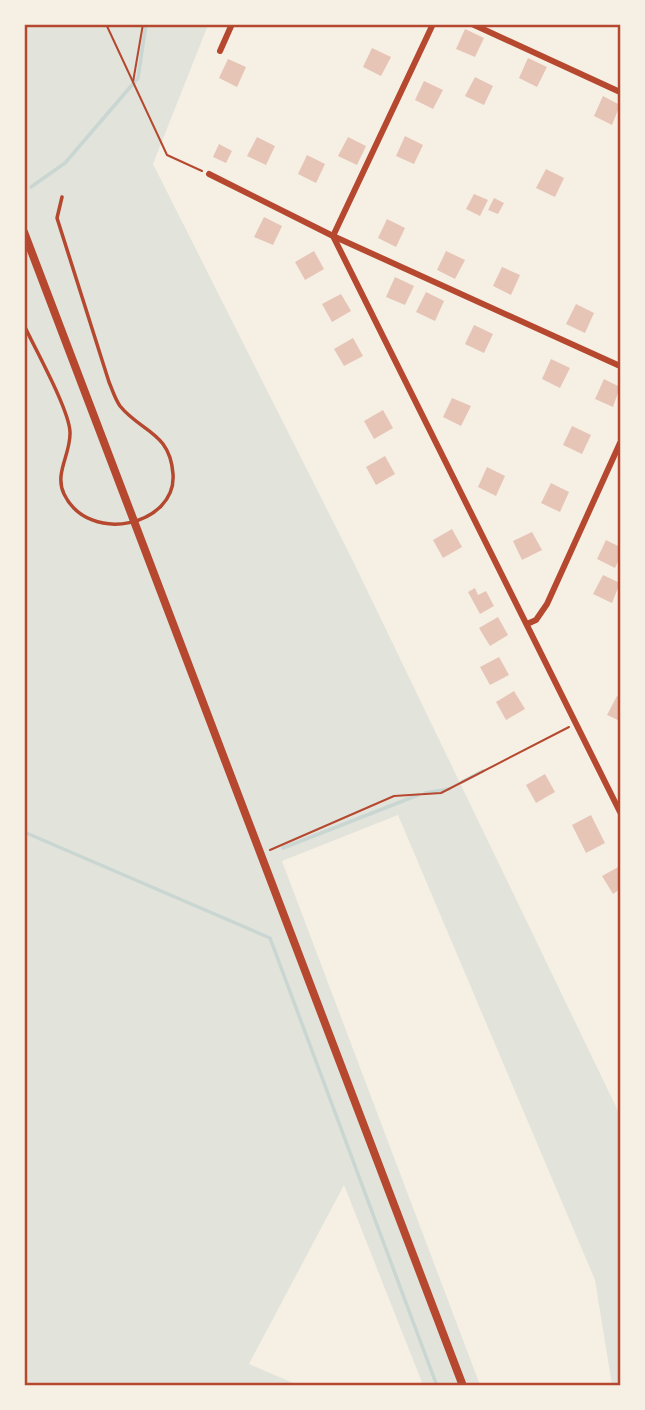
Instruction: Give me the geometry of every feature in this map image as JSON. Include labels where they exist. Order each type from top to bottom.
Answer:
[{"type":"street","points":[[220,51],[232,24]]},
{"type":"street","points":[[333,236],[433,24]]},
{"type":"street","points":[[472,24],[621,92]]},
{"type":"street","points":[[209,174],[333,236],[621,366]]},
{"type":"street","points":[[24,232],[463,1385]]},
{"type":"street","points":[[333,236],[621,812]]},
{"type":"street","points":[[527,624],[536,620],[547,604],[621,443]]},
{"type":"lane","points":[[24,325],[70,432],[60,472],[64,494],[77,512],[95,524],[116,526],[152,514],[167,497],[173,476],[169,453],[155,432],[119,405],[109,382],[57,218],[62,197]]},
{"type":"path","points":[[106,24],[167,155],[209,174]]},
{"type":"path","points":[[133,83],[143,24]]},
{"type":"path","points":[[261,854],[394,796],[441,793],[576,724]]},
{"type":"shaded area","points":[[25,25],[208,25],[153,164],[353,561],[620,1115],[620,1385],[612,1385],[595,1280],[398,815],[282,861],[480,1385],[423,1385],[344,1185],[249,1364],[298,1385],[25,1386]]},
{"type":"building","points":[[465,29],[484,38],[475,57],[456,49]]},
{"type":"building","points":[[372,48],[391,57],[381,76],[363,67]]},
{"type":"building","points":[[528,58],[547,67],[537,87],[519,78]]},
{"type":"building","points":[[228,59],[246,67],[237,87],[219,78]]},
{"type":"building","points":[[475,77],[493,86],[484,105],[465,96]]},
{"type":"building","points":[[424,81],[443,90],[433,109],[415,100]]},
{"type":"building","points":[[603,96],[620,105],[612,125],[594,116]]},
{"type":"building","points":[[405,136],[423,145],[414,164],[396,156]]},
{"type":"building","points":[[257,137],[275,146],[266,165],[247,156]]},
{"type":"building","points":[[348,137],[366,146],[357,165],[338,156]]},
{"type":"building","points":[[219,144],[232,151],[226,163],[213,157]]},
{"type":"building","points":[[307,155],[325,164],[316,183],[298,174]]},
{"type":"building","points":[[546,169],[564,178],[555,197],[536,188]]},
{"type":"building","points":[[474,194],[488,200],[480,216],[466,209]]},
{"type":"building","points":[[494,198],[504,203],[498,214],[488,210]]},
{"type":"building","points":[[264,217],[282,226],[273,245],[254,237]]},
{"type":"building","points":[[387,219],[405,228],[396,247],[378,238]]},
{"type":"building","points":[[314,251],[324,269],[305,280],[295,262]]},
{"type":"building","points":[[446,251],[465,260],[455,279],[437,270]]},
{"type":"building","points":[[502,267],[520,275],[511,295],[493,286]]},
{"type":"building","points":[[395,277],[414,286],[405,305],[386,297]]},
{"type":"building","points":[[426,292],[444,301],[435,321],[416,312]]},
{"type":"building","points":[[341,294],[351,311],[332,322],[322,304]]},
{"type":"building","points":[[576,304],[594,313],[585,333],[566,324]]},
{"type":"building","points":[[474,325],[493,334],[484,353],[465,344]]},
{"type":"building","points":[[353,338],[363,356],[344,366],[334,349]]},
{"type":"building","points":[[551,359],[570,368],[560,388],[542,379]]},
{"type":"building","points":[[604,379],[620,387],[613,407],[595,399]]},
{"type":"building","points":[[452,398],[471,406],[461,426],[443,417]]},
{"type":"building","points":[[383,410],[393,428],[374,439],[364,421]]},
{"type":"building","points":[[572,426],[591,435],[582,454],[563,445]]},
{"type":"building","points":[[385,456],[395,474],[376,485],[366,467]]},
{"type":"building","points":[[487,467],[505,476],[496,496],[478,487]]},
{"type":"building","points":[[551,483],[569,492],[560,512],[541,503]]},
{"type":"building","points":[[452,529],[462,547],[443,558],[433,540]]},
{"type":"building","points":[[532,532],[542,550],[522,560],[513,541]]},
{"type":"building","points":[[606,540],[620,547],[620,557],[615,568],[597,559]]},
{"type":"building","points":[[603,575],[620,583],[612,603],[593,594]]},
{"type":"building","points":[[475,588],[478,595],[486,591],[494,606],[480,614],[468,592]]},
{"type":"building","points":[[498,617],[508,635],[490,646],[479,628]]},
{"type":"building","points":[[499,657],[509,675],[490,685],[480,667]]},
{"type":"building","points":[[514,691],[525,709],[506,720],[496,702]]},
{"type":"building","points":[[617,696],[620,697],[620,721],[607,715]]},
{"type":"building","points":[[545,774],[555,792],[536,803],[526,785]]},
{"type":"building","points":[[591,815],[605,843],[586,853],[572,825]]},
{"type":"building","points":[[620,866],[620,889],[613,894],[602,876]]},
{"type":"waterway","points":[[31,187],[65,163],[138,78],[146,24]]},
{"type":"waterway","points":[[462,782],[483,771]]},
{"type":"waterway","points":[[425,793],[449,789]]},
{"type":"waterway","points":[[283,848],[418,795]]},
{"type":"waterway","points":[[24,832],[270,938],[437,1386]]}]
